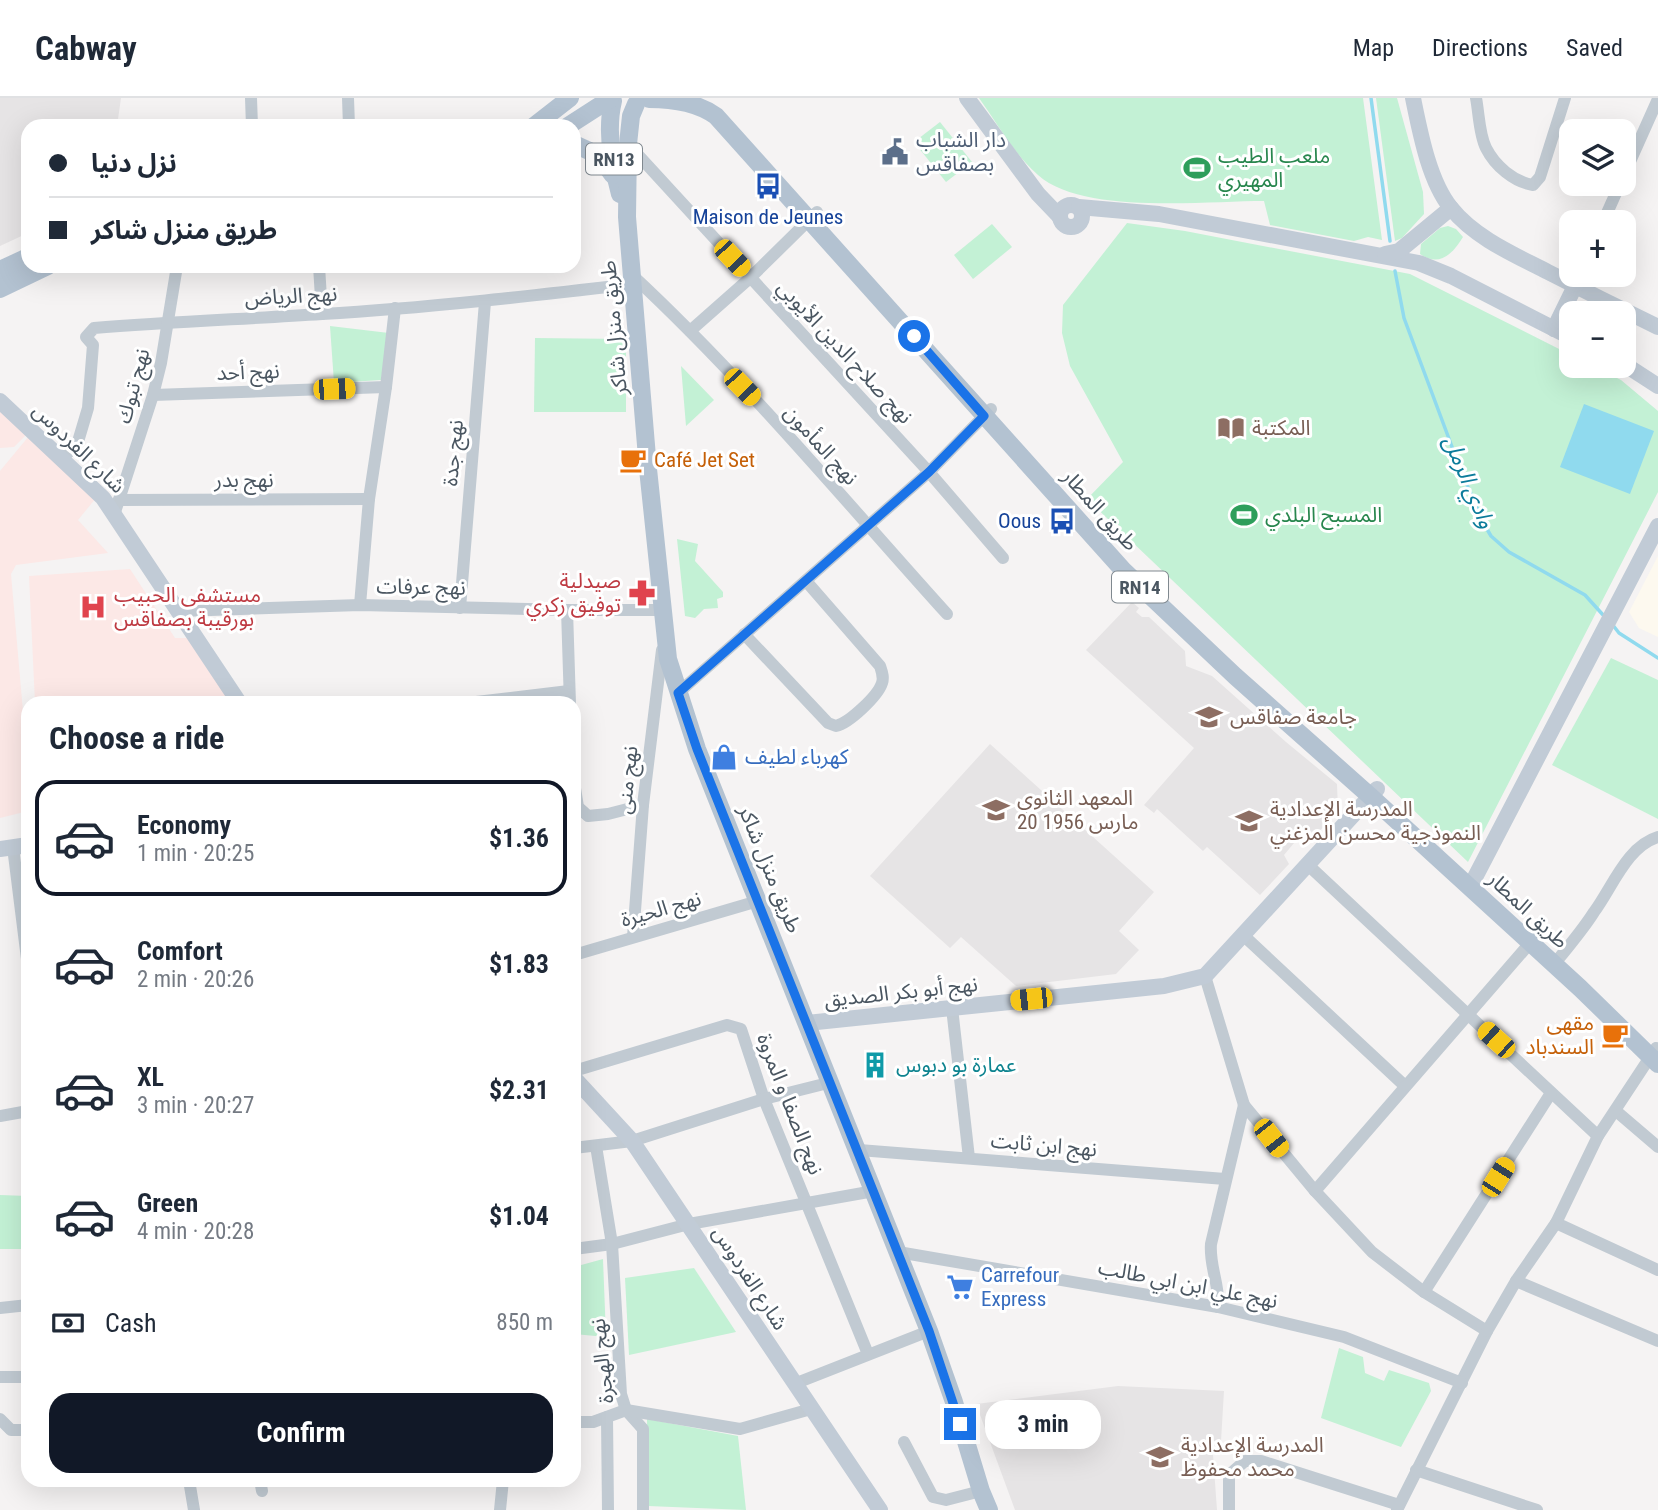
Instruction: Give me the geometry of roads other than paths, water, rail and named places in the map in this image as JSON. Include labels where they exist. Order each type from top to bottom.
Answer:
[{"type":"main road","points":[[542,119],[570,98]]},
{"type":"main road","name":"طريق المطار","points":[[714,98],[813,216],[988,413],[1095,539],[1152,599],[1235,677],[1374,792],[1656,1055]]},
{"type":"main road","points":[[579,119],[611,99]]},
{"type":"main road","name":"طريق المطار","points":[[611,99],[624,104],[645,100],[679,102],[710,112],[813,216]]},
{"type":"main road","name":"طريق منزل شاكر","points":[[611,99],[610,130],[618,186],[627,217]]},
{"type":"main road","name":"طريق منزل شاكر","points":[[645,100],[631,116],[627,217],[648,469],[668,659],[697,749],[929,1331],[989,1510]]},
{"type":"main road","points":[[581,147],[598,155],[610,168],[618,186]]},
{"type":"main road","points":[[0,270],[21,260]]},
{"type":"main road","points":[[0,289],[33,273]]},
{"type":"main road","name":"طريق المطار","points":[[1533,939],[1560,957],[1656,1055]]},
{"type":"street","points":[[251,98],[252,119]]},
{"type":"street","points":[[348,98],[349,119]]},
{"type":"street","points":[[967,98],[1038,194],[1072,213],[1127,211],[1159,214],[1419,263],[1471,286],[1559,332]]},
{"type":"street","points":[[1413,98],[1432,169],[1451,208],[1471,227],[1493,242],[1559,272]]},
{"type":"street","points":[[1476,98],[1485,147],[1496,162],[1520,183],[1533,185],[1540,177],[1565,98]]},
{"type":"street","points":[[1636,148],[1658,99]]},
{"type":"street","name":"نهج صلاح الدين الأيوبي","points":[[628,144],[929,472],[1003,558]]},
{"type":"street","points":[[1382,255],[1399,251],[1451,208]]},
{"type":"street","points":[[690,331],[750,278],[813,216]]},
{"type":"street","points":[[1413,239],[1413,253],[1419,263]]},
{"type":"street","name":"نهج تبوك","points":[[117,506],[153,395],[176,273]]},
{"type":"street","points":[[319,273],[322,314]]},
{"type":"street","name":"نهج الرياض","points":[[62,458],[77,445],[88,408],[93,345],[86,337],[94,328],[485,302],[633,279]]},
{"type":"street","name":"نهج المأمون","points":[[633,279],[690,331],[947,614]]},
{"type":"street","points":[[1554,329],[1574,287]]},
{"type":"street","points":[[1589,287],[1658,327]]},
{"type":"street","name":"نهج جدة","points":[[460,608],[485,302]]},
{"type":"street","points":[[360,605],[369,499],[395,309]]},
{"type":"street","points":[[1636,372],[1658,386]]},
{"type":"street","name":"نهج أحد","points":[[153,395],[386,387]]},
{"type":"street","name":"شارع الفردوس","points":[[0,401],[103,498],[117,506],[235,696]]},
{"type":"street","points":[[678,693],[929,472],[988,413]]},
{"type":"street","name":"نهج بدر","points":[[117,506],[369,499]]},
{"type":"street","points":[[1473,882],[1658,526]]},
{"type":"street","points":[[744,634],[828,723],[836,726],[850,720],[880,688],[883,677],[880,666],[806,581]]},
{"type":"street","name":"نهج عرفات","points":[[180,611],[360,605],[662,610]]},
{"type":"street","points":[[567,610],[569,696]]},
{"type":"street","name":"نهج منى","points":[[633,937],[643,805],[665,628]]},
{"type":"street","points":[[1374,792],[1205,975],[1244,1105],[1315,1191],[1372,1252],[1424,1292],[1487,1331]]},
{"type":"street","points":[[581,810],[588,816],[643,805]]},
{"type":"street","points":[[1560,957],[1595,912],[1627,863],[1647,841],[1658,837]]},
{"type":"street","points":[[14,847],[21,907]]},
{"type":"street","points":[[1308,865],[1598,1136]]},
{"type":"street","name":"نهج الحيرة","points":[[581,953],[758,901]]},
{"type":"street","points":[[1243,935],[1405,1086]]},
{"type":"street","points":[[1315,1191],[1533,939]]},
{"type":"street","name":"نهج أبو بكر الصديق","points":[[807,1023],[1164,986],[1205,975]]},
{"type":"street","points":[[952,1008],[969,1158]]},
{"type":"street","name":"نهج الصفا و المروة","points":[[581,1069],[727,1026],[741,1029],[764,1099],[869,1354]]},
{"type":"street","points":[[1229,1510],[1229,1475],[1245,1461],[1261,1461],[1398,1507],[1487,1331],[1516,1281],[1556,1223],[1598,1136],[1656,1055]]},
{"type":"street","points":[[581,1148],[632,1141],[764,1099],[832,1082]]},
{"type":"street","name":"شارع الفردوس","points":[[581,1086],[632,1141],[876,1509]]},
{"type":"street","points":[[1424,1292],[1551,1093]]},
{"type":"street","points":[[1218,1307],[1218,1283],[1210,1255],[1225,1179],[1244,1105]]},
{"type":"street","points":[[1616,1111],[1658,1147]]},
{"type":"street","points":[[0,1116],[21,1112]]},
{"type":"street","name":"نهج الهجرة","points":[[596,1146],[612,1244],[621,1394],[626,1410],[643,1429],[643,1510]]},
{"type":"street","name":"نهج ابن ثابت","points":[[859,1150],[1225,1179]]},
{"type":"street","points":[[581,1248],[612,1244],[689,1224],[874,1191]]},
{"type":"street","points":[[1556,1223],[1658,1270]]},
{"type":"street","name":"نهج علي ابن ابي طالب","points":[[898,1252],[1218,1307],[1344,1337],[1462,1383]]},
{"type":"street","points":[[1516,1281],[1658,1341]]},
{"type":"street","points":[[0,1308],[21,1306]]},
{"type":"street","points":[[794,1384],[929,1331]]},
{"type":"street","points":[[0,1377],[21,1377]]},
{"type":"street","points":[[581,1422],[593,1422],[626,1410],[740,1429],[811,1409]]},
{"type":"street","points":[[607,1417],[608,1510]]},
{"type":"street","points":[[0,1419],[11,1430],[21,1430]]},
{"type":"street","points":[[904,1443],[933,1496],[946,1500],[981,1491]]},
{"type":"street","points":[[1416,1470],[1537,1510]]},
{"type":"street","points":[[190,1487],[194,1510]]},
{"type":"street","points":[[500,1510],[502,1487]]},
{"type":"water","points":[[1584,404],[1654,431],[1630,494],[1560,467]]},
{"type":"waterway","name":"وادي الرمل","points":[[1371,98],[1390,241]]},
{"type":"waterway","name":"وادي الرمل","points":[[1395,271],[1404,318],[1461,471],[1491,536],[1509,552],[1585,595],[1604,616]]},
{"type":"waterway","name":"وادي الرمل","points":[[1612,624],[1619,633],[1658,658]]},
{"type":"place","name":"دار الشباب بصفاقس","points":[[895,152]]},
{"type":"place","name":"ملعب الطيب المهيري","points":[[1197,168]]},
{"type":"place","name":"Maison de Jeunes","points":[[768,186]]},
{"type":"place","name":"المكتبة","points":[[1231,428]]},
{"type":"place","name":"Café Jet Set","points":[[633,460]]},
{"type":"place","name":"المسبح البلدي","points":[[1244,515]]},
{"type":"place","name":"Oous","points":[[1062,521]]},
{"type":"place","name":"صيدلية توفيق زكري","points":[[642,593]]},
{"type":"place","name":"مستشفى الحبيب بورقيبة بصفاقس","points":[[93,607]]},
{"type":"place","name":"جامعة صفاقس","points":[[1209,717]]},
{"type":"place","name":"كهرباء لطيف","points":[[724,757]]},
{"type":"place","name":"المعهد الثانوي 20 مارس 1956","points":[[996,810]]},
{"type":"place","name":"المدرسة الإعدادية النموذجية محسن المزغني","points":[[1249,821]]},
{"type":"place","name":"مقهى السندباد","points":[[1615,1035]]},
{"type":"place","name":"عمارة بو دبوس","points":[[875,1065]]},
{"type":"place","name":"Carrefour Express","points":[[960,1287]]},
{"type":"place","name":"المدرسة الإعدادية محمد محفوظ","points":[[1160,1457]]}]
